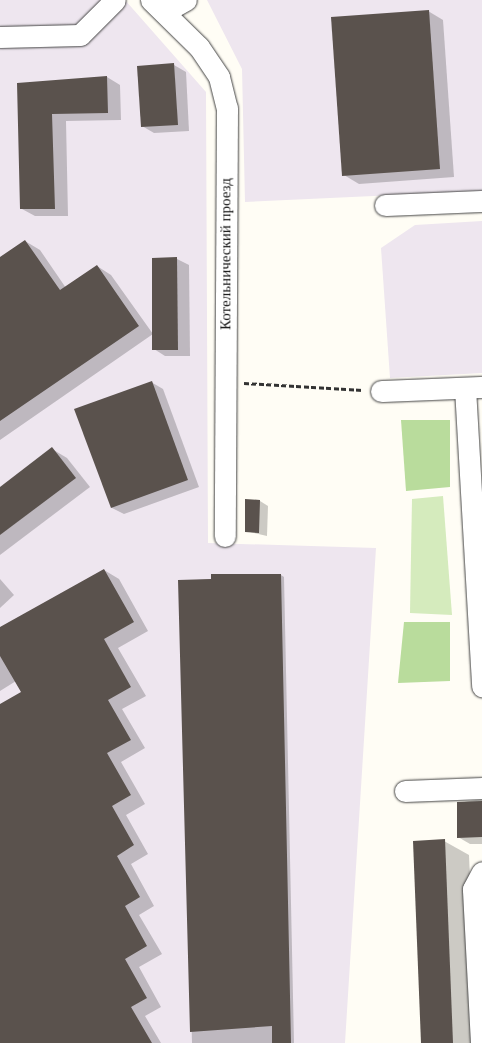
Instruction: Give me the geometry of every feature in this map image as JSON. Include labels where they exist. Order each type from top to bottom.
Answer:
[{"type":"street","points":[[0,37],[80,35],[115,0]]},
{"type":"street","points":[[158,6],[186,0]]},
{"type":"street","name":"Котельнический проезд","points":[[158,6],[199,47],[219,76],[227,108],[225,536]]},
{"type":"street","points":[[385,205],[482,201]]},
{"type":"street","points":[[380,391],[474,396],[482,687]]},
{"type":"street","points":[[404,791],[482,788]]},
{"type":"street","points":[[481,1043],[473,889],[482,872]]},
{"type":"path","points":[[226,382],[380,391]]},
{"type":"shaded area","points":[[0,0],[125,0],[206,92],[208,543],[376,548],[345,1043],[0,1043]]},
{"type":"shaded area","points":[[207,0],[482,0],[482,191],[245,202],[242,69]]},
{"type":"shaded area","points":[[482,221],[482,373],[390,378],[381,248],[415,225]]},
{"type":"green space","points":[[401,420],[450,420],[450,487],[406,491]]},
{"type":"green space","points":[[443,496],[452,615],[410,613],[412,499]]},
{"type":"green space","points":[[404,622],[450,622],[450,681],[398,683]]},
{"type":"building","points":[[429,10],[440,169],[342,176],[331,17]]},
{"type":"building","points":[[174,63],[178,125],[141,127],[137,66]]},
{"type":"building","points":[[107,76],[108,113],[52,114],[55,209],[20,209],[17,83]]},
{"type":"building","points":[[25,240],[60,290],[97,265],[139,326],[0,421],[0,257]]},
{"type":"building","points":[[177,257],[178,350],[152,350],[152,258]]},
{"type":"building","points":[[152,381],[188,480],[111,508],[74,409]]},
{"type":"building","points":[[52,447],[76,478],[0,535],[0,487]]},
{"type":"building","points":[[245,499],[260,500],[259,533],[245,532]]},
{"type":"building","points":[[104,569],[134,622],[104,639],[131,687],[108,700],[131,740],[107,753],[131,795],[112,806],[134,845],[117,856],[140,897],[125,906],[147,946],[125,959],[147,998],[131,1007],[152,1043],[0,1043],[0,704],[21,692],[0,656],[0,627]]},
{"type":"building","points":[[211,574],[281,574],[291,1043],[272,1043],[272,1026],[190,1032],[178,580],[211,579]]},
{"type":"building","points":[[482,801],[482,837],[457,838],[457,802]]},
{"type":"building","points":[[445,839],[453,1043],[421,1043],[413,841]]}]
